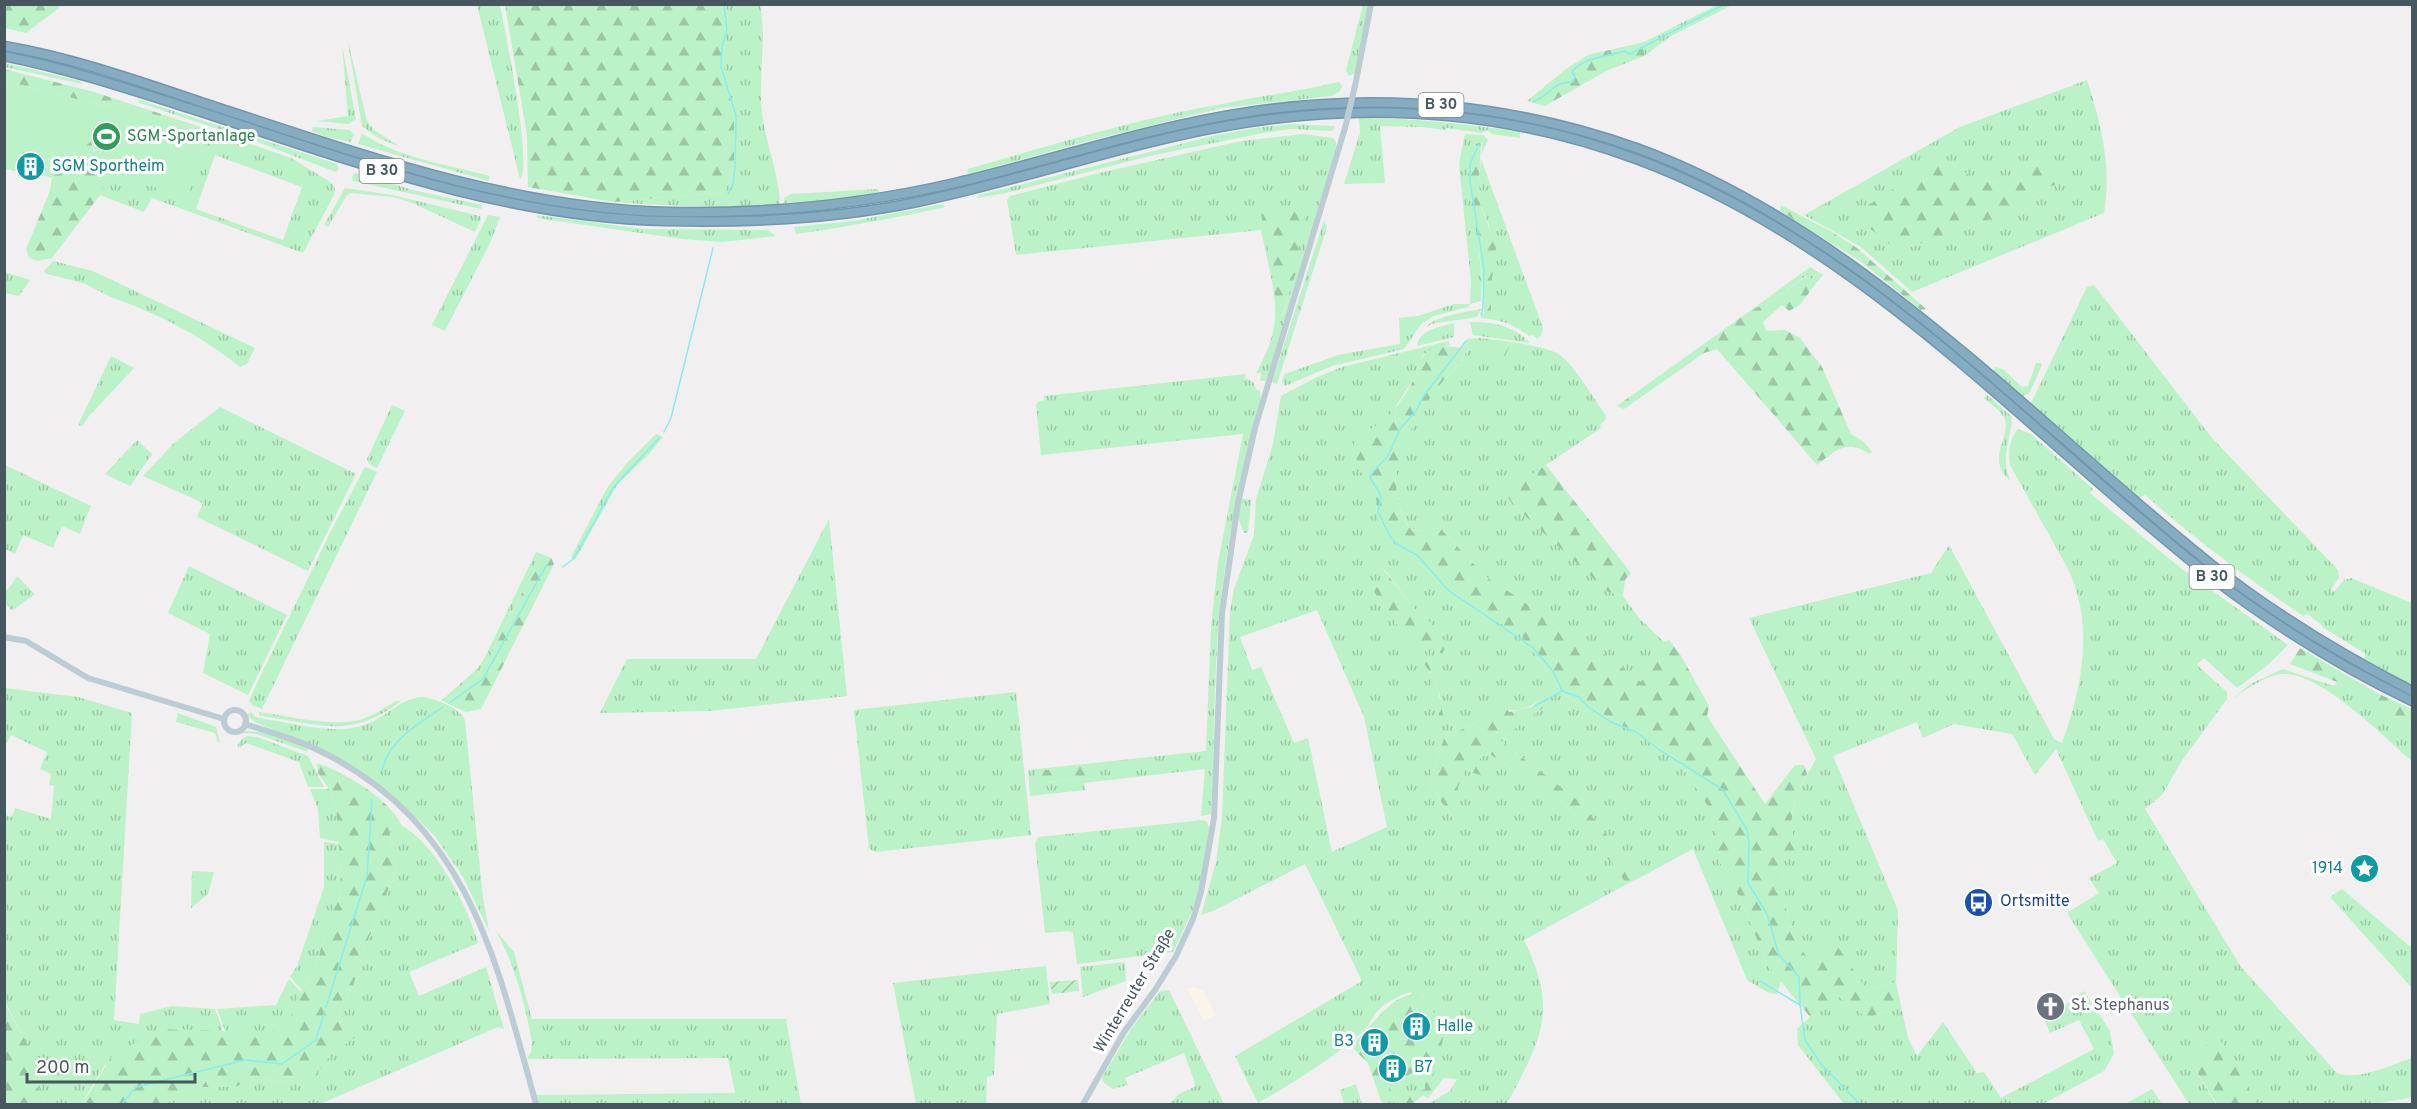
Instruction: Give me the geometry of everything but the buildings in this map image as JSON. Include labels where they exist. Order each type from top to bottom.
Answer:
[{"type":"highway","name":"B 30","points":[[4,46],[120,75],[349,150],[470,184],[608,208],[771,216]]},
{"type":"highway","name":"B 30","points":[[4,56],[116,85],[401,177],[499,200],[609,218],[658,221],[864,211],[913,202],[1106,153],[1246,122],[1358,111],[1409,112],[1482,118],[1540,130],[1640,160],[1729,201],[1781,231],[1848,275],[1906,318],[2013,409],[2035,421],[2217,568],[2293,623],[2361,665],[2412,691]]},
{"type":"highway","name":"B 30","points":[[793,214],[908,194],[1136,136],[1244,112],[1307,105],[1398,102],[1485,110],[1545,121],[1602,136],[1693,172],[1735,193],[1783,221],[1854,268],[1910,310],[2018,400],[2035,421],[2146,522],[2229,590],[2325,655],[2412,701]]},
{"type":"street","name":"Winterreuter Straße","points":[[1083,1104],[1124,1032],[1155,990],[1184,939],[1201,892],[1214,818],[1221,622],[1236,511],[1255,428],[1345,128],[1371,4]]},
{"type":"street","points":[[4,637],[26,641],[88,678],[224,719]]},
{"type":"street","points":[[231,711],[237,711],[243,714],[245,724],[238,732],[231,732],[225,727],[224,719],[231,711]]},
{"type":"street","points":[[245,724],[314,748],[350,768],[381,789],[407,813],[438,848],[465,890],[486,938],[502,983],[536,1104]]},
{"type":"shaded area","points":[[1194,987],[1203,990],[1216,1015],[1204,1021],[1187,988]]},
{"type":"green space","points":[[5,4],[60,5],[26,33],[5,28]]},
{"type":"green space","points":[[477,5],[500,5],[521,125],[523,169],[520,179]]},
{"type":"green space","points":[[505,5],[726,5],[728,13],[723,64],[734,116],[734,167],[725,192],[613,202],[528,187],[527,135]]},
{"type":"green space","points":[[726,5],[760,5],[763,31],[762,112],[780,204],[696,206],[613,202],[725,192],[734,167],[734,116],[723,64],[728,13]]},
{"type":"green space","points":[[1363,5],[1369,5],[1355,73],[1349,76],[1346,70]]},
{"type":"green space","points":[[1717,5],[1732,5],[1671,36],[1644,56],[1644,42]]},
{"type":"green space","points":[[347,37],[367,121],[374,130],[401,147],[378,138],[362,126]]},
{"type":"green space","points":[[1644,42],[1644,56],[1606,71],[1545,106],[1527,101],[1566,69],[1588,55]]},
{"type":"green space","points":[[342,45],[356,119],[349,124],[317,121],[348,116]]},
{"type":"green space","points":[[5,63],[80,81],[82,84],[5,67]]},
{"type":"green space","points":[[4,69],[94,92],[210,130],[210,133],[119,103],[103,106],[5,81]]},
{"type":"green space","points":[[2087,80],[2104,145],[2107,179],[2104,213],[1912,292],[1861,247],[1804,215],[1960,127]],"holes":[[[1942,158],[1972,177],[1996,183],[2045,159],[2056,184],[1984,222],[1899,251]]]},
{"type":"green space","name":"SGM-Sportanlage","points":[[5,81],[103,106],[119,103],[210,133],[187,198],[98,168],[90,162],[95,151],[91,141],[72,162],[52,178],[16,169],[15,171],[5,169]]},
{"type":"green space","points":[[1339,82],[1342,86],[1340,91],[1331,96],[1222,108],[1088,141],[969,174],[967,172],[968,169],[1126,125],[1190,110]]},
{"type":"green space","points":[[137,99],[337,164],[339,169],[336,172],[260,143],[140,103]]},
{"type":"green space","points":[[1359,118],[1420,120],[1480,126],[1520,132],[1520,138],[1492,134],[1487,130],[1482,133],[1447,128],[1446,130],[1380,126],[1385,183],[1344,184],[1360,133]]},
{"type":"green space","points":[[1292,124],[1334,126],[1335,128],[1331,131],[1291,129],[1263,133],[1154,155],[1006,193],[977,198],[979,195],[1216,135]]},
{"type":"green space","points":[[313,127],[350,130],[354,134],[351,142],[326,137],[312,131]]},
{"type":"green space","points":[[210,130],[291,158],[332,183],[335,188],[334,195],[303,253],[152,198],[144,212],[100,195],[110,172],[187,197]],"holes":[[[215,155],[302,187],[283,240],[196,209]]]},
{"type":"green space","points":[[362,133],[406,154],[490,176],[489,181],[358,144]]},
{"type":"green space","points":[[1303,134],[1333,138],[1336,142],[1266,381],[1260,381],[1261,373],[1256,373],[1271,340],[1275,308],[1273,285],[1261,230],[1016,255],[1007,200],[1010,196],[1241,141]],"holes":[[[1295,272],[1283,315],[1278,316],[1277,300]]]},
{"type":"green space","points":[[1465,134],[1483,135],[1488,140],[1481,154],[1483,143],[1476,144],[1478,241],[1482,281],[1481,301],[1470,304],[1471,282],[1459,164]]},
{"type":"green space","points":[[91,141],[98,168],[110,172],[100,195],[52,258],[38,261],[29,258],[26,249],[50,191],[52,178],[57,169],[73,161]]},
{"type":"green space","points":[[1481,142],[1480,203],[1496,248],[1491,286],[1491,312],[1484,312],[1478,241],[1469,181],[1476,144]]},
{"type":"green space","points":[[1942,158],[1972,177],[1996,183],[2045,159],[2058,169],[2056,184],[1984,222],[1899,251],[1864,224],[1859,211]]},
{"type":"green space","points":[[1481,159],[1543,328],[1541,336],[1537,339],[1506,323],[1480,318],[1484,312],[1491,312],[1489,225],[1480,203]]},
{"type":"green space","points":[[355,173],[413,190],[482,205],[481,209],[353,181],[352,177]]},
{"type":"green space","points":[[345,188],[392,195],[480,216],[481,219],[475,232],[410,202],[392,197],[351,193],[347,195],[328,227],[324,225]]},
{"type":"green space","points":[[878,189],[879,192],[844,199],[784,203],[784,198],[791,194]]},
{"type":"green space","points":[[943,204],[945,207],[796,234],[794,227],[853,221]]},
{"type":"green space","points":[[1781,205],[1857,248],[1926,309],[1921,310],[1860,261],[1780,211]]},
{"type":"green space","points":[[1283,209],[1305,213],[1298,253],[1291,266],[1272,270],[1261,214]]},
{"type":"green space","points":[[488,215],[500,217],[490,243],[445,331],[432,325]]},
{"type":"green space","points":[[537,215],[644,229],[768,230],[776,236],[723,242],[682,239],[537,218]]},
{"type":"green space","points":[[1324,220],[1327,227],[1277,384],[1272,382]]},
{"type":"green space","points":[[53,261],[93,271],[255,348],[247,364],[240,367],[194,335],[163,318],[86,284],[46,274],[44,271]]},
{"type":"green space","points":[[1810,267],[1823,275],[1816,283],[1807,275],[1779,296],[1747,313]]},
{"type":"green space","points":[[5,272],[30,280],[19,296],[5,293]]},
{"type":"green space","points":[[1296,272],[1282,315],[1278,316],[1273,282]]},
{"type":"green space","points":[[1808,275],[1816,283],[1800,305],[1789,311],[1782,305],[1763,322],[1766,331],[1785,330],[1800,338],[1822,367],[1851,434],[1863,441],[1872,452],[1869,454],[1854,447],[1842,448],[1817,465],[1717,349],[1704,353],[1624,409],[1617,406],[1747,313],[1779,296]]},
{"type":"green space","points":[[2094,285],[2212,438],[2338,570],[2339,578],[2331,589],[2334,592],[2344,580],[2351,578],[2412,603],[2412,685],[2364,659],[2366,654],[2322,627],[2307,614],[2303,616],[2262,587],[2202,543],[2145,495],[2139,498],[2031,403],[2087,287]]},
{"type":"green space","points":[[1454,304],[1470,304],[1468,307],[1434,316],[1422,323],[1404,349],[1332,366],[1285,386],[1282,381],[1285,374],[1338,355],[1400,344],[1399,318],[1418,316]]},
{"type":"green space","points":[[1481,309],[1477,317],[1431,324],[1426,328],[1435,320]]},
{"type":"green space","points":[[1470,322],[1510,328],[1530,343],[1473,335]]},
{"type":"green space","points":[[1454,323],[1454,337],[1417,346],[1426,332]]},
{"type":"green space","points":[[1479,338],[1533,346],[1560,355],[1577,374],[1605,414],[1606,419],[1600,425],[1601,428],[1506,492],[1512,504],[1608,592],[1623,596],[1639,618],[1664,642],[1641,682],[1571,638],[1523,601],[1485,576],[1440,528],[1413,532],[1402,513],[1397,494],[1396,475],[1407,437],[1428,401],[1462,359],[1468,348],[1465,344],[1467,339]]},
{"type":"green space","points":[[1484,340],[1509,344],[1507,352],[1488,364],[1483,354]]},
{"type":"green space","points":[[1448,341],[1450,345],[1432,349],[1423,355],[1415,377],[1388,418],[1367,432],[1354,449],[1368,486],[1376,495],[1377,516],[1393,543],[1484,616],[1518,631],[1565,696],[1607,716],[1677,759],[1717,820],[1717,857],[1739,896],[1768,966],[1781,981],[1777,994],[1769,993],[1747,980],[1693,849],[1641,877],[1580,802],[1500,740],[1546,696],[1533,705],[1521,709],[1509,710],[1494,707],[1483,719],[1444,738],[1429,784],[1454,820],[1458,786],[1465,770],[1487,753],[1525,775],[1570,809],[1627,884],[1524,940],[1535,965],[1541,986],[1543,1006],[1537,1042],[1507,1104],[1428,1104],[1450,1091],[1457,1079],[1444,1078],[1428,1098],[1423,1095],[1412,1104],[1399,1102],[1403,1104],[1383,1104],[1368,1063],[1351,1046],[1386,1009],[1412,994],[1411,992],[1382,1006],[1362,1032],[1335,1054],[1258,1103],[1235,1056],[1362,981],[1305,864],[1201,915],[1216,862],[1222,816],[1230,612],[1234,589],[1254,535],[1256,499],[1273,444],[1281,396],[1342,367]],"holes":[[[1384,569],[1413,607],[1431,623],[1427,641],[1422,645],[1442,702],[1421,658],[1374,590],[1378,586]],[[1317,610],[1364,717],[1387,827],[1332,852],[1308,738],[1294,743],[1261,667],[1252,670],[1240,637]]]},
{"type":"green space","points":[[1465,344],[1468,348],[1459,363],[1417,418],[1401,456],[1397,475],[1397,495],[1402,514],[1413,532],[1440,528],[1485,576],[1523,601],[1571,638],[1577,634],[1641,682],[1664,642],[1669,640],[1680,654],[1709,706],[1707,716],[1765,804],[1795,765],[1804,765],[1807,774],[1794,804],[1792,820],[1796,852],[1778,862],[1785,881],[1785,905],[1796,941],[1810,962],[1831,937],[1868,991],[1896,982],[1901,1006],[1868,1018],[1835,994],[1811,1018],[1768,966],[1739,896],[1717,857],[1717,820],[1677,759],[1607,716],[1565,696],[1518,631],[1484,616],[1393,543],[1381,527],[1377,516],[1376,495],[1368,486],[1359,467],[1354,449],[1354,436],[1383,421],[1398,405],[1410,387],[1422,358],[1427,352],[1446,346],[1462,348]]},
{"type":"green space","points":[[111,356],[134,368],[82,426],[78,425]]},
{"type":"green space","points":[[2036,363],[2042,365],[2029,394],[2022,396],[1993,372],[1995,367],[2003,369],[2022,387],[2028,386]]},
{"type":"green space","points":[[1246,374],[1245,378],[1253,382],[1256,389],[1260,391],[1261,399],[1232,525],[1221,598],[1216,660],[1211,814],[1201,816],[1205,769],[1084,783],[1085,790],[1030,796],[1028,770],[1206,751],[1211,627],[1218,563],[1243,434],[1041,455],[1036,405],[1045,400],[1044,396]],"holes":[[[1036,771],[1097,778],[1046,782],[1043,778],[1039,779]]]},
{"type":"green space","points":[[1987,395],[2012,417],[2006,456],[2009,480],[1999,463],[2006,424],[2002,414],[1984,398]]},
{"type":"green space","points":[[392,405],[405,411],[377,468],[369,464],[367,459]]},
{"type":"green space","points":[[220,407],[356,474],[308,571],[197,517],[203,503],[143,476],[174,443]]},
{"type":"green space","points":[[2018,429],[2031,434],[2093,489],[2090,493],[2182,569],[2288,645],[2268,665],[2237,688],[2204,658],[2197,665],[2227,692],[2227,699],[2181,762],[2162,795],[2145,809],[2241,967],[2337,1073],[2365,1074],[2412,1058],[2412,1097],[2354,1104],[2255,1104],[2248,1085],[2190,1061],[2216,1104],[2189,1104],[2067,913],[2099,893],[2089,878],[2117,863],[2103,839],[2098,841],[2056,749],[2035,775],[2012,734],[1954,724],[1923,738],[1917,722],[1833,756],[1898,910],[1896,982],[1868,991],[1809,962],[1796,941],[1785,905],[1785,881],[1778,862],[1795,852],[1792,825],[1795,804],[1816,759],[1749,618],[1931,573],[1949,545],[2054,739],[2062,743],[2080,678],[2083,656],[2081,612],[2068,569],[2010,465],[2010,446]]},
{"type":"green space","points":[[656,434],[663,437],[617,485],[575,560],[571,557],[607,488],[627,463]]},
{"type":"green space","points":[[137,440],[152,454],[130,486],[105,474]]},
{"type":"green space","points":[[5,465],[91,506],[80,534],[62,526],[53,548],[23,535],[15,554],[5,549]]},
{"type":"green space","points":[[1546,465],[1631,573],[1625,580],[1623,596],[1608,592],[1512,504],[1505,492]]},
{"type":"green space","points":[[365,467],[377,472],[262,709],[253,706],[249,701],[258,681]]},
{"type":"green space","points":[[1241,498],[1251,500],[1248,533],[1244,533],[1237,515]]},
{"type":"green space","points":[[829,519],[847,696],[709,711],[600,713],[627,659],[756,659]]},
{"type":"green space","points":[[536,552],[542,554],[487,662],[477,676],[447,703],[442,700],[478,668],[485,657]]},
{"type":"green space","points":[[542,554],[551,558],[554,564],[481,709],[466,712],[447,703],[477,676],[487,662]]},
{"type":"green space","points":[[189,566],[287,615],[248,695],[203,673],[210,634],[168,613]]},
{"type":"green space","points":[[1383,569],[1413,607],[1431,623],[1447,644],[1442,654],[1427,642],[1422,645],[1438,690],[1444,720],[1440,721],[1429,671],[1373,590],[1378,586]]},
{"type":"green space","points":[[17,576],[35,594],[13,610],[5,601],[5,592]]},
{"type":"green space","points":[[2300,648],[2377,693],[2412,709],[2412,726],[2337,682],[2290,664]]},
{"type":"green space","points":[[2283,669],[2334,686],[2337,682],[2412,726],[2412,761],[2351,708],[2316,684],[2299,676],[2284,674],[2270,677],[2227,704],[2250,684]]},
{"type":"green space","points":[[5,688],[78,697],[132,713],[114,1020],[139,1024],[140,1014],[172,1006],[215,1009],[222,1027],[221,1032],[169,1029],[105,1065],[83,1101],[75,1104],[46,1104],[33,1077],[41,1070],[5,1002],[4,815],[12,817],[15,808],[51,819],[54,786],[49,785],[51,774],[40,769],[47,752],[11,735],[7,743],[5,742]]},
{"type":"green space","points":[[1016,692],[1031,835],[875,852],[869,849],[854,710]]},
{"type":"green space","points":[[1546,696],[1551,702],[1500,740],[1580,802],[1641,877],[1627,884],[1570,809],[1525,775],[1487,753],[1479,760],[1493,768],[1488,778],[1465,770],[1458,787],[1455,821],[1429,784],[1444,738],[1483,719],[1494,707],[1505,707],[1509,712],[1531,707]]},
{"type":"green space","points":[[421,697],[446,704],[462,715],[465,720],[483,898],[489,931],[463,877],[434,835],[390,793],[348,763],[255,722],[247,715],[251,712],[256,717],[265,719],[316,728],[342,729],[367,724],[406,701]]},
{"type":"green space","points":[[396,701],[401,701],[367,721],[352,725],[321,725],[259,715],[259,712],[325,722],[351,721],[363,719]]},
{"type":"green space","points":[[178,713],[216,727],[220,742],[215,733],[176,722]]},
{"type":"green space","points":[[244,731],[276,736],[307,748],[308,752],[256,734],[243,733]]},
{"type":"green space","points":[[257,737],[308,756],[324,787],[308,787],[299,762],[246,743],[240,748],[237,746],[243,738]]},
{"type":"green space","points":[[317,763],[365,788],[387,806],[402,826],[389,829],[396,871],[364,950],[352,989],[338,1014],[344,1025],[362,1033],[333,1052],[314,1076],[284,1082],[259,1077],[234,1087],[201,1087],[164,1104],[75,1104],[83,1101],[88,1095],[111,1057],[159,1029],[265,1032],[278,1030],[288,1024],[301,992],[317,963],[324,936],[339,899],[341,871],[336,806],[329,789],[318,773]]},
{"type":"green space","points":[[1096,765],[1097,778],[1045,782],[1043,778],[1039,779],[1039,784],[1036,784],[1035,771]]},
{"type":"green space","points":[[310,789],[329,789],[336,806],[339,842],[320,838],[318,809]]},
{"type":"green space","points":[[1203,820],[1207,822],[1209,828],[1201,882],[1195,905],[1173,952],[1077,964],[1073,933],[1069,931],[1045,933],[1035,843],[1038,837]]},
{"type":"green space","points":[[402,826],[414,834],[438,861],[459,895],[478,943],[409,972],[419,996],[486,967],[504,1029],[498,1027],[320,1104],[164,1104],[201,1087],[234,1087],[259,1077],[284,1082],[313,1076],[333,1052],[361,1033],[344,1025],[338,1014],[352,989],[364,950],[396,871],[389,829]]},
{"type":"green space","points":[[324,842],[340,844],[341,884],[337,908],[324,936],[317,963],[302,990],[290,977],[297,966],[324,887]]},
{"type":"green space","points":[[192,871],[214,872],[208,894],[191,908]]},
{"type":"green space","points":[[2342,889],[2412,948],[2412,988],[2330,897]]},
{"type":"green space","points":[[496,931],[514,952],[532,1019],[786,1019],[801,1104],[539,1104],[537,1095],[735,1093],[728,1058],[527,1059],[532,1044],[527,1015],[514,972]]},
{"type":"green space","points":[[1125,962],[1126,981],[1083,997],[1080,967]]},
{"type":"green space","points":[[1046,966],[1050,1004],[997,1014],[994,1075],[987,1077],[986,1104],[916,1104],[893,983]]},
{"type":"green space","points":[[289,979],[301,992],[290,1020],[284,1028],[259,1033],[226,1033],[217,1009],[276,1005]]},
{"type":"green space","points":[[1078,980],[1079,991],[1052,994],[1050,982]]},
{"type":"green space","points":[[1169,990],[1224,1104],[1169,1104],[1179,1094],[1196,1086],[1184,1053],[1125,1078],[1128,1085],[1113,1089],[1104,1083],[1102,1078],[1131,1029],[1160,991]]},
{"type":"green space","points":[[2084,991],[2110,1031],[2114,1054],[2104,1071],[2043,1104],[1844,1104],[1798,1045],[1797,1029],[1835,994],[1868,1018],[1901,1006],[1908,1038],[1917,1056],[1943,1022],[1977,1073],[1984,1072],[2001,1098],[2094,1049],[2079,1020],[2050,1033],[2045,1021]]},
{"type":"green space","points":[[1412,994],[1432,1010],[1443,1031],[1441,1047],[1437,1047],[1439,1051],[1431,1069],[1435,1071],[1431,1077],[1435,1079],[1434,1089],[1428,1098],[1423,1095],[1412,1104],[1381,1101],[1368,1063],[1351,1046],[1395,1001]],"holes":[[[1417,1070],[1425,1074],[1425,1089],[1408,1097],[1393,1095],[1390,1090],[1392,1086],[1388,1085],[1386,1078],[1401,1074],[1403,1078]]]},
{"type":"green space","points":[[4,1002],[42,1070],[33,1077],[46,1104],[5,1104]]},
{"type":"green space","points":[[2217,1035],[2248,1085],[2255,1104],[2217,1104],[2190,1061]]},
{"type":"green space","points":[[1356,1084],[1362,1104],[1344,1104],[1340,1090]]},
{"type":"green space","points":[[2152,1089],[2162,1104],[2125,1104]]},
{"type":"waterway","points":[[724,4],[727,30],[722,47],[721,66],[736,116],[735,167],[733,184],[728,194]]},
{"type":"waterway","points":[[1533,102],[1555,86],[1573,82],[1575,77],[1572,72],[1583,63],[1624,51],[1630,54],[1725,4]]},
{"type":"waterway","points":[[1479,144],[1470,164],[1470,181],[1484,269],[1481,315]]},
{"type":"waterway","points":[[664,432],[671,418],[713,248]]},
{"type":"waterway","points":[[1466,341],[1423,397],[1416,411],[1400,429],[1388,456],[1370,477],[1381,496],[1378,512],[1391,538],[1398,545],[1417,555],[1448,590],[1532,647],[1553,671],[1562,691]]},
{"type":"waterway","points":[[563,567],[573,559],[613,488],[659,438]]},
{"type":"waterway","points":[[449,703],[483,679],[547,564]]},
{"type":"waterway","points":[[1535,706],[1562,691],[1579,697],[1587,706],[1611,722],[1636,732],[1723,790],[1747,830],[1748,883],[1767,914],[1779,955],[1799,977],[1800,1005]]},
{"type":"waterway","points":[[382,770],[391,749],[398,741],[443,707]]},
{"type":"waterway","points":[[326,1007],[367,876],[372,800]]},
{"type":"waterway","points":[[1760,981],[1800,1005],[1805,1040],[1821,1064],[1860,1104]]},
{"type":"waterway","points":[[122,1104],[136,1087],[245,1060],[282,1064],[316,1040],[324,1013]]},
{"type":"place","name":"SGM-Sportanlage","points":[[106,137]]},
{"type":"place","name":"SGM Sportheim","points":[[31,167]]},
{"type":"place","name":"1914","points":[[2364,869]]},
{"type":"place","name":"Ortsmitte","points":[[1979,902]]},
{"type":"place","name":"St. Stephanus","points":[[2050,1006]]},
{"type":"place","name":"Halle","points":[[1416,1027]]},
{"type":"place","name":"B3","points":[[1375,1042]]},
{"type":"place","name":"B7","points":[[1393,1068]]}]
